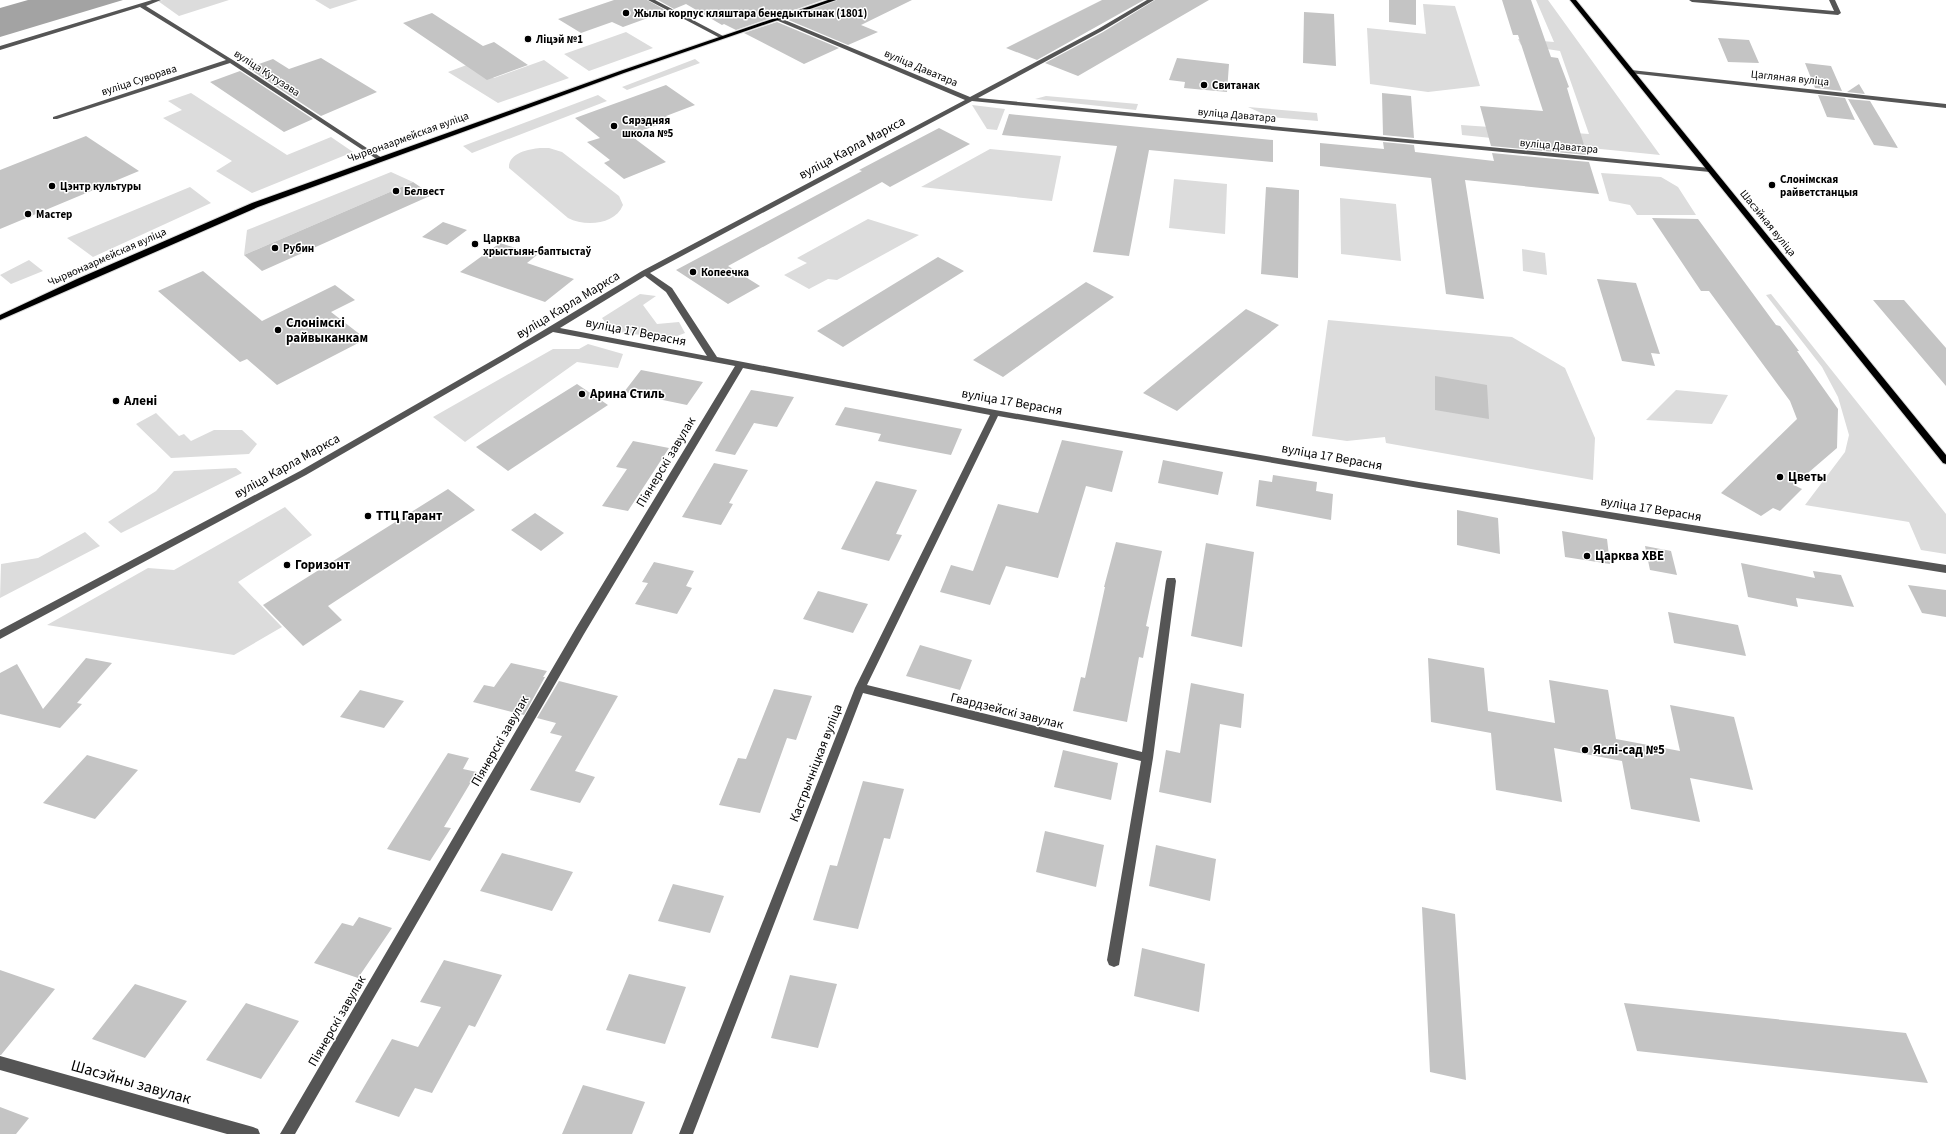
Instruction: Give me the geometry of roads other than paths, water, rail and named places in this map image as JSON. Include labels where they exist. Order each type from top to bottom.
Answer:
[{"type":"main road","name":"Чырвонаармейская вуліца","points":[[0,318],[255,205],[722,37],[833,0]]},
{"type":"main road","name":"Шасэйная вуліца","points":[[1573,0],[1946,461]]},
{"type":"street","points":[[0,48],[158,0]]},
{"type":"street","points":[[651,0],[722,37]]},
{"type":"street","name":"вуліца Карла Маркса","points":[[0,634],[303,473],[553,329],[645,273],[1100,30],[1151,0]]},
{"type":"street","points":[[1692,0],[1838,13],[1832,0]]},
{"type":"street","name":"вуліца Кутузава","points":[[141,5],[380,159]]},
{"type":"street","name":"вуліца Даватара","points":[[778,19],[969,99],[1710,170]]},
{"type":"street","name":"вуліца Суворава","points":[[55,118],[230,61]]},
{"type":"street","name":"Цагляная вуліца","points":[[1631,72],[1946,106]]},
{"type":"street","name":"вуліца 17 Верасня","points":[[645,273],[669,290],[714,360]]},
{"type":"street","name":"вуліца 17 Верасня","points":[[553,329],[995,413],[1426,486],[1946,569]]},
{"type":"street","name":"Піянерскі завулак","points":[[287,1134],[580,631],[741,364]]},
{"type":"street","name":"Кастрычніцкая вуліца","points":[[686,1134],[860,688],[995,413]]},
{"type":"street","points":[[1114,960],[1147,758],[1171,581]]},
{"type":"street","name":"Гвардзейскі завулак","points":[[860,688],[1147,758]]},
{"type":"street","name":"Шасэйны завулак","points":[[0,1063],[253,1134]]},
{"type":"place","name":"Жылы корпус кляштара бенедыктынак (1801)","points":[[626,13]]},
{"type":"place","name":"Ліцэй №1","points":[[528,39]]},
{"type":"place","name":"Свитанак","points":[[1204,85]]},
{"type":"place","name":"Сярэдняя школа №5","points":[[614,126]]},
{"type":"place","name":"Слонімская райветстанцыя","points":[[1772,185]]},
{"type":"place","name":"Цэнтр культуры","points":[[52,186]]},
{"type":"place","name":"Белвест","points":[[396,191]]},
{"type":"place","name":"Мастер","points":[[28,214]]},
{"type":"place","name":"Царква хрыстыян-баптыстаў","points":[[475,244]]},
{"type":"place","name":"Рубин","points":[[275,248]]},
{"type":"place","name":"Копеечка","points":[[693,272]]},
{"type":"place","name":"Слонімскі райвыканкам","points":[[278,330]]},
{"type":"place","name":"Арина Стиль","points":[[582,394]]},
{"type":"place","name":"Алені","points":[[116,401]]},
{"type":"place","name":"Цветы","points":[[1780,477]]},
{"type":"place","name":"ТТЦ Гарант","points":[[368,516]]},
{"type":"place","name":"Царква ХВЕ","points":[[1587,556]]},
{"type":"place","name":"Горизонт","points":[[287,565]]},
{"type":"place","name":"Яслі-сад №5","points":[[1585,750]]}]
